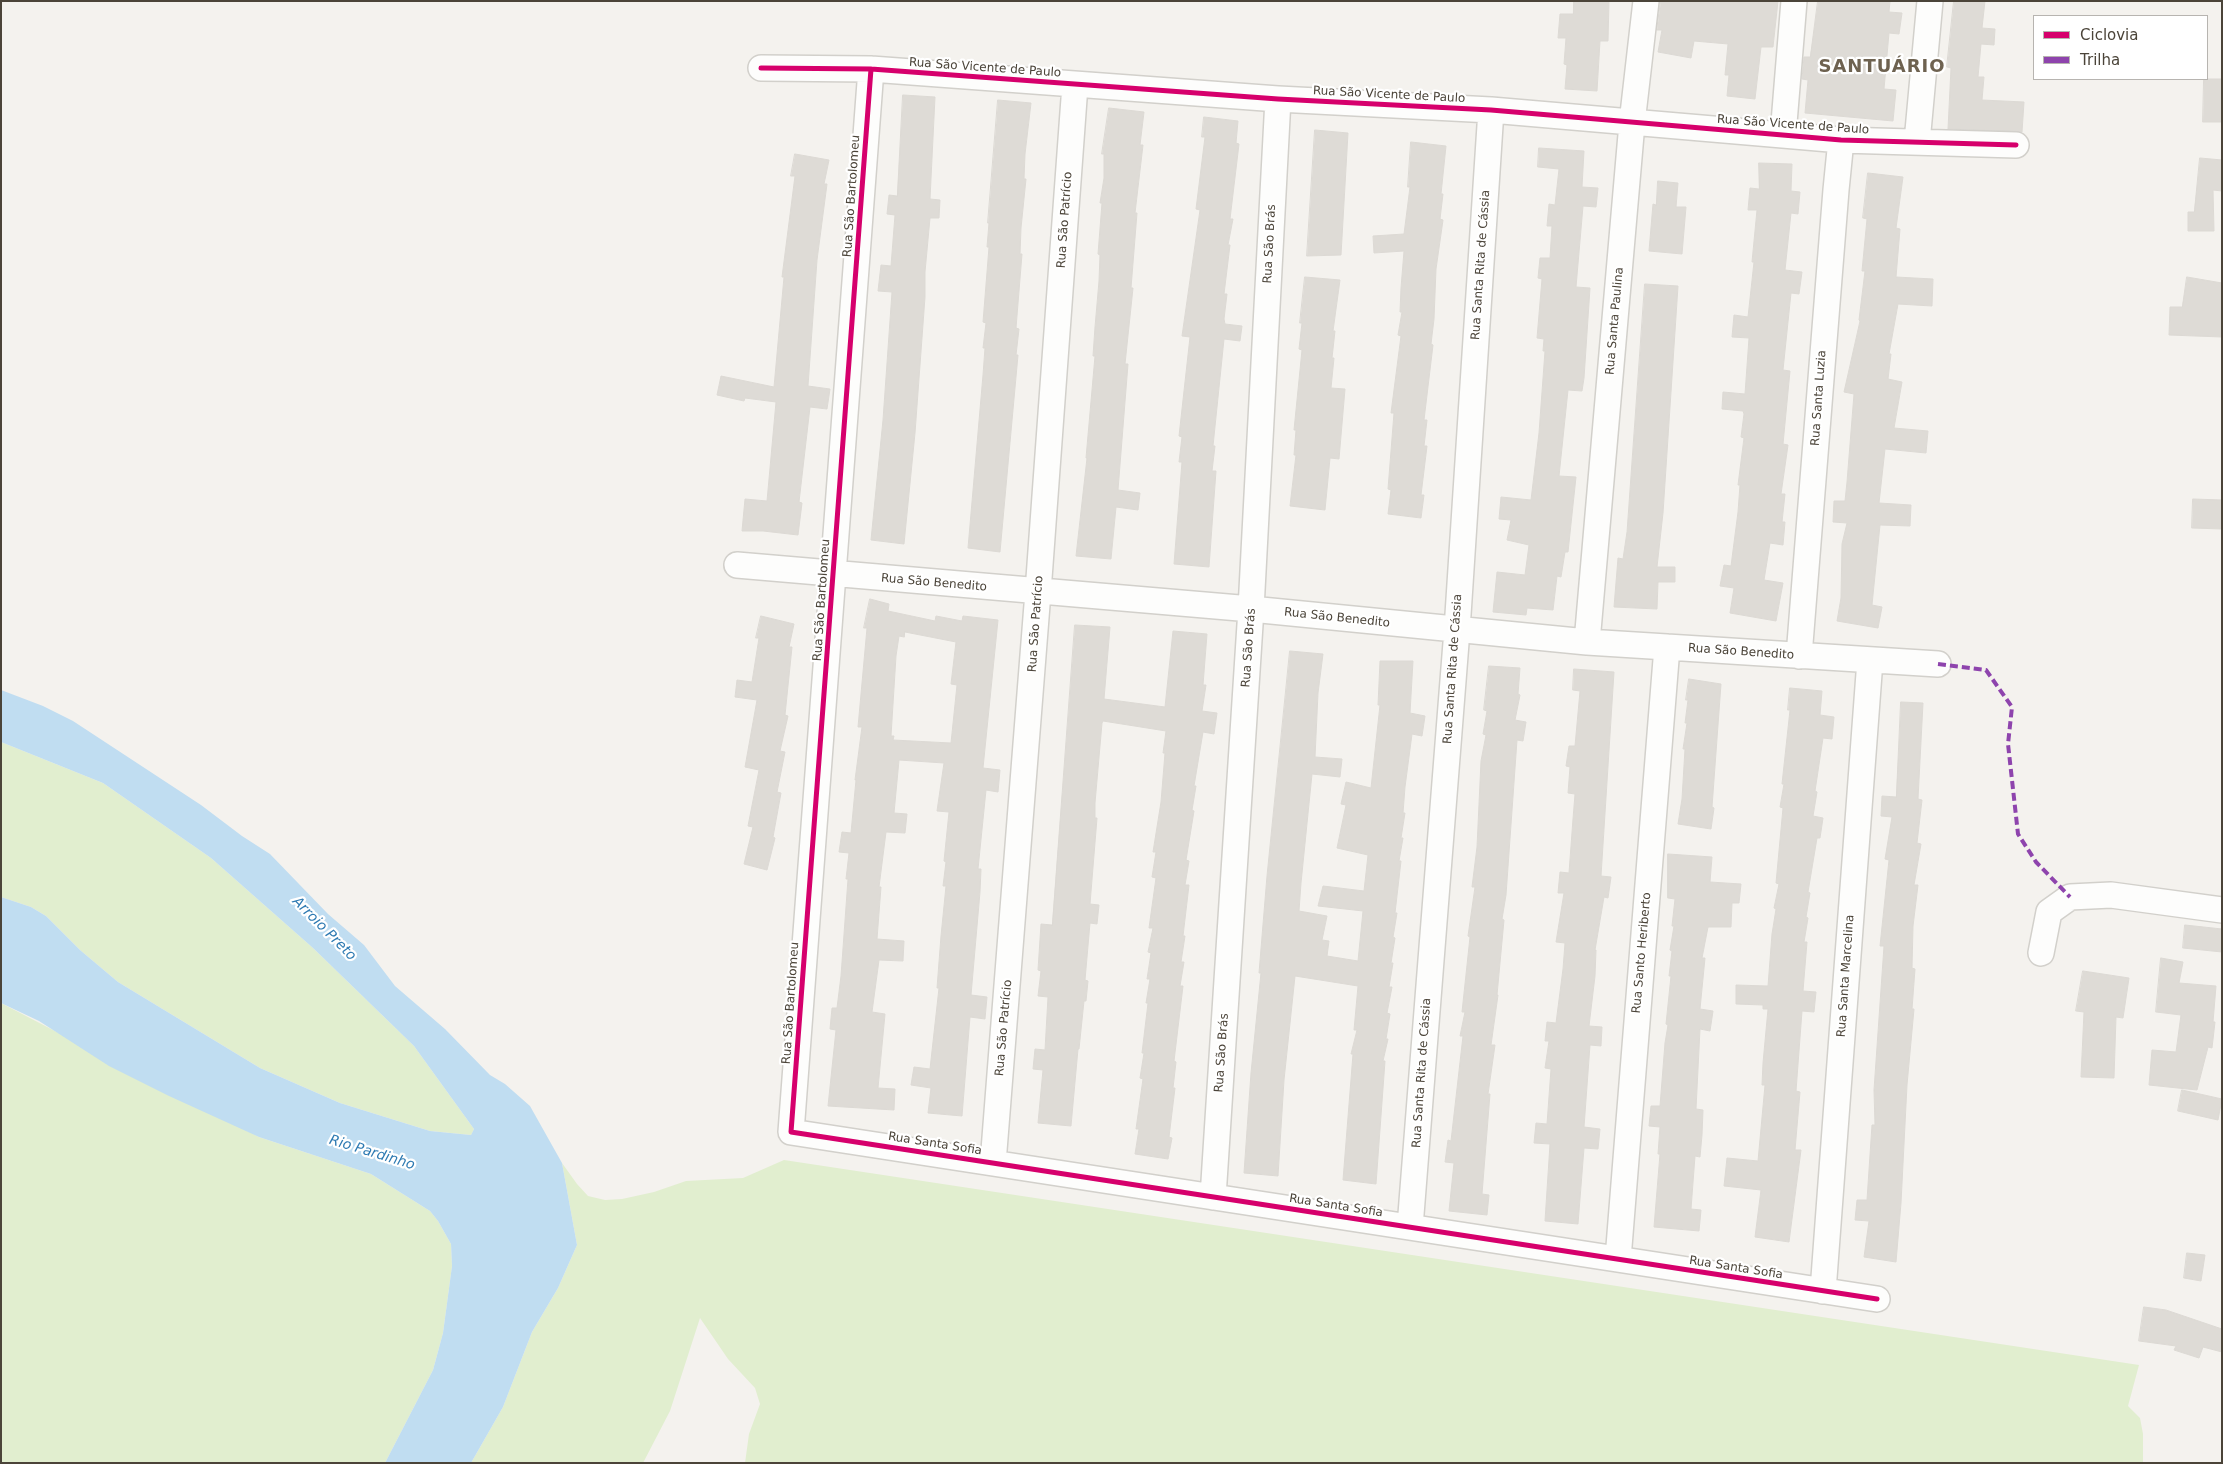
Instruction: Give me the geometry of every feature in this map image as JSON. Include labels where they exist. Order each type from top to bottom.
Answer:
[{"type":"street","name":"Rua Santa Paulina","points":[[1587,642],[1632,123],[1646,1]]},
{"type":"street","points":[[1783,135],[1794,1]]},
{"type":"street","points":[[1917,142],[1930,1]]},
{"type":"street","name":"Rua São Vicente de Paulo","points":[[761,68],[871,69],[1278,99],[1491,110],[1841,140],[2016,145]]},
{"type":"street","name":"Rua São Bartolomeu","points":[[791,1132],[871,69]]},
{"type":"street","name":"Rua São Patrício","points":[[993,1163],[1038,592],[1075,85]]},
{"type":"street","name":"Rua São Brás","points":[[1213,1197],[1251,609],[1278,99]]},
{"type":"street","name":"Rua Santa Rita de Cássia","points":[[1410,1227],[1457,630],[1491,110]]},
{"type":"street","name":"Rua Santa Luzia","points":[[1799,656],[1841,140]]},
{"type":"street","name":"Rua São Benedito","points":[[737,565],[1251,609],[1587,642],[1938,664]]},
{"type":"street","name":"Rua Santo Heriberto","points":[[1618,1259],[1667,647]]},
{"type":"street","name":"Rua Santa Marcelina","points":[[1823,1291],[1870,660]]},
{"type":"street","points":[[2041,954],[2049,912],[2070,898],[2111,895],[2222,910]]},
{"type":"street","name":"Rua Santa Sofia","points":[[791,1132],[1877,1299]]},
{"type":"green space","points":[[1,742],[103,783],[211,858],[313,948],[414,1046],[474,1129],[471,1135],[430,1131],[340,1103],[260,1068],[118,982],[80,950],[46,916],[31,907],[1,897]]},
{"type":"green space","points":[[1,1003],[259,1137],[371,1174],[430,1211],[451,1244],[452,1266],[443,1333],[433,1370],[385,1463],[1,1463]]},
{"type":"green space","points":[[784,1160],[2139,1365],[2128,1406],[2140,1418],[2143,1434],[2143,1463],[745,1463],[749,1434],[760,1404],[755,1388],[728,1359],[700,1318],[670,1411],[643,1463],[471,1463],[503,1407],[532,1332],[558,1288],[577,1245],[562,1163],[588,1196],[605,1200],[622,1199],[654,1192],[686,1181],[743,1178]]},
{"type":"water","points":[[1,690],[43,706],[73,721],[201,805],[242,836],[270,854],[328,914],[364,945],[395,986],[445,1029],[490,1075],[505,1084],[530,1106],[562,1163],[577,1245],[558,1288],[532,1332],[503,1407],[471,1463],[385,1463],[433,1370],[443,1333],[452,1266],[451,1244],[430,1211],[371,1174],[259,1137],[169,1096],[109,1066],[39,1021],[1,1003],[1,897],[31,907],[46,916],[80,950],[118,982],[260,1068],[340,1103],[430,1131],[471,1135],[474,1129],[414,1046],[313,948],[211,858],[103,783],[1,742]]},
{"type":"building","points":[[1574,1],[1609,1],[1608,41],[1600,41],[1597,91],[1565,89],[1567,65],[1564,64],[1566,38],[1558,38],[1560,14],[1573,14]]},
{"type":"building","points":[[1661,1],[1778,1],[1773,47],[1761,47],[1755,99],[1727,96],[1729,75],[1725,75],[1728,44],[1694,41],[1691,58],[1658,52],[1662,30],[1657,30]]},
{"type":"building","points":[[1818,1],[1890,1],[1889,12],[1902,13],[1899,34],[1889,33],[1884,89],[1896,90],[1893,121],[1805,113],[1808,80],[1802,79],[1804,57],[1810,57]]},
{"type":"building","points":[[1954,1],[1985,1],[1982,28],[1995,29],[1994,45],[1981,44],[1978,77],[1984,77],[1982,100],[2024,102],[2022,132],[1948,129],[1951,68],[1947,67]]},
{"type":"building","points":[[2222,79],[2222,122],[2203,122],[2204,80]]},
{"type":"building","points":[[903,95],[935,97],[930,199],[940,200],[939,218],[930,218],[915,433],[904,544],[871,540],[883,420],[892,292],[878,291],[881,265],[891,266],[895,215],[887,214],[889,195],[897,196]]},
{"type":"building","points":[[998,100],[1031,103],[1025,154],[1024,179],[1026,179],[1021,228],[1020,254],[1022,254],[1016,328],[1019,329],[1016,355],[1018,355],[1000,552],[968,548],[985,348],[983,348],[986,323],[983,322],[989,247],[987,247],[988,223]]},
{"type":"building","points":[[1109,108],[1144,112],[1140,145],[1143,145],[1135,213],[1137,213],[1131,288],[1133,288],[1125,364],[1128,364],[1118,490],[1140,493],[1138,510],[1116,507],[1111,559],[1076,556],[1087,458],[1095,356],[1093,356],[1099,281],[1100,255],[1098,254],[1102,203],[1100,203],[1104,178],[1104,154],[1102,154]]},
{"type":"building","points":[[1204,117],[1238,121],[1236,143],[1239,144],[1230,219],[1233,219],[1228,245],[1230,245],[1224,294],[1227,294],[1224,319],[1225,324],[1242,326],[1240,341],[1224,339],[1213,446],[1215,446],[1212,471],[1216,471],[1209,567],[1174,564],[1182,462],[1179,462],[1182,437],[1179,436],[1190,337],[1182,336],[1200,210],[1196,209],[1205,137],[1202,137]]},
{"type":"building","points":[[1315,130],[1348,133],[1341,255],[1307,256]]},
{"type":"building","points":[[1411,142],[1446,146],[1441,194],[1443,194],[1440,219],[1443,220],[1436,269],[1431,344],[1433,345],[1424,420],[1427,420],[1424,446],[1427,446],[1421,495],[1424,495],[1421,518],[1388,514],[1391,490],[1388,489],[1394,413],[1391,413],[1401,336],[1398,335],[1402,312],[1400,312],[1404,251],[1374,253],[1373,236],[1404,234],[1410,187],[1408,187]]},
{"type":"building","points":[[1539,148],[1584,151],[1582,187],[1598,188],[1596,207],[1583,206],[1576,287],[1590,288],[1584,378],[1582,391],[1568,390],[1559,476],[1576,477],[1568,552],[1565,552],[1561,577],[1557,576],[1553,610],[1527,608],[1526,615],[1493,612],[1497,572],[1525,575],[1529,545],[1507,540],[1511,520],[1499,519],[1501,497],[1531,500],[1539,433],[1545,351],[1543,351],[1544,339],[1537,338],[1542,279],[1538,278],[1540,258],[1550,258],[1552,226],[1547,226],[1549,204],[1555,205],[1559,169],[1538,167]]},
{"type":"building","points":[[795,154],[829,160],[824,184],[827,184],[817,260],[808,386],[830,389],[827,409],[810,407],[799,502],[802,503],[798,535],[742,531],[745,499],[767,501],[776,402],[745,398],[744,401],[717,395],[721,376],[774,387],[784,277],[782,277],[795,176],[791,176]]},
{"type":"building","points":[[2200,158],[2222,160],[2222,191],[2213,190],[2214,231],[2188,231],[2188,212],[2194,212]]},
{"type":"building","points":[[1759,163],[1792,164],[1791,191],[1800,192],[1798,214],[1791,213],[1785,270],[1802,272],[1799,294],[1791,293],[1783,370],[1790,371],[1783,444],[1788,445],[1781,494],[1785,494],[1782,522],[1785,522],[1783,545],[1770,543],[1764,580],[1783,583],[1776,621],[1730,613],[1734,588],[1720,586],[1724,565],[1731,566],[1738,512],[1740,485],[1738,485],[1744,438],[1741,437],[1743,411],[1722,409],[1723,392],[1745,394],[1749,338],[1732,337],[1734,315],[1748,317],[1757,210],[1748,210],[1750,188],[1759,189]]},
{"type":"building","points":[[1868,173],[1903,177],[1896,228],[1900,229],[1896,277],[1933,279],[1932,306],[1898,304],[1889,354],[1891,354],[1888,379],[1902,382],[1894,428],[1928,431],[1926,453],[1885,449],[1879,503],[1911,505],[1910,526],[1880,525],[1872,605],[1882,607],[1878,628],[1837,621],[1841,598],[1842,544],[1847,523],[1833,522],[1834,501],[1845,501],[1847,482],[1854,394],[1844,392],[1860,321],[1865,271],[1862,271],[1867,219],[1863,218]]},
{"type":"building","points":[[1658,181],[1678,183],[1676,207],[1686,207],[1682,254],[1649,251],[1653,204],[1656,205]]},
{"type":"building","points":[[1305,277],[1340,280],[1333,331],[1335,331],[1331,388],[1345,389],[1339,459],[1330,458],[1325,510],[1290,506],[1296,455],[1294,455],[1296,430],[1294,430],[1302,350],[1299,349],[1302,323],[1300,323]]},
{"type":"building","points":[[2187,277],[2222,283],[2222,337],[2169,335],[2170,307],[2182,307]]},
{"type":"building","points":[[1645,284],[1678,286],[1663,513],[1657,567],[1675,567],[1675,582],[1658,582],[1657,609],[1614,607],[1618,558],[1623,559],[1627,532]]},
{"type":"building","points":[[2193,499],[2222,500],[2222,529],[2192,528]]},
{"type":"building","points":[[870,599],[889,604],[888,611],[935,621],[936,616],[962,621],[963,616],[998,620],[983,768],[1000,770],[998,792],[986,790],[978,869],[981,869],[980,892],[971,995],[987,997],[985,1019],[970,1017],[962,1116],[928,1113],[931,1088],[911,1085],[914,1067],[930,1069],[939,988],[937,988],[946,886],[943,886],[946,862],[944,861],[949,812],[937,811],[944,763],[899,760],[894,813],[907,814],[905,833],[886,832],[879,887],[881,887],[877,939],[904,941],[903,961],[879,960],[872,1012],[885,1014],[878,1088],[895,1089],[894,1110],[828,1106],[836,1030],[830,1029],[832,1008],[837,1008],[841,976],[848,879],[846,879],[849,853],[839,852],[842,832],[851,833],[862,727],[858,727],[867,628],[864,628]],"holes":[[[905,632],[956,642],[951,684],[957,685],[951,743],[893,740],[894,736],[891,736],[899,636],[904,637]]]},
{"type":"building","points":[[761,616],[794,624],[789,647],[792,647],[785,715],[788,716],[780,751],[785,752],[777,792],[781,793],[773,837],[775,838],[767,870],[744,864],[753,827],[748,826],[759,770],[745,767],[757,700],[735,697],[737,680],[752,682],[759,638],[756,638]]},
{"type":"building","points":[[1075,625],[1110,627],[1104,699],[1165,707],[1173,631],[1207,634],[1203,685],[1206,685],[1202,711],[1217,713],[1214,734],[1203,732],[1194,786],[1196,786],[1192,810],[1194,811],[1186,860],[1189,861],[1185,885],[1189,885],[1181,962],[1184,962],[1180,986],[1183,986],[1174,1061],[1176,1062],[1173,1088],[1175,1088],[1169,1137],[1172,1138],[1168,1159],[1135,1154],[1139,1129],[1136,1129],[1143,1079],[1140,1078],[1148,1003],[1146,1003],[1150,979],[1147,979],[1151,953],[1148,952],[1153,928],[1149,928],[1156,878],[1152,877],[1156,852],[1153,852],[1161,802],[1166,731],[1103,721],[1102,723],[1095,803],[1095,818],[1097,818],[1090,904],[1099,905],[1097,924],[1090,923],[1085,980],[1088,981],[1078,1049],[1071,1126],[1038,1123],[1043,1070],[1033,1069],[1035,1049],[1045,1050],[1048,997],[1038,996],[1041,971],[1038,970],[1041,924],[1052,925]]},
{"type":"building","points":[[1290,651],[1323,654],[1318,693],[1315,757],[1342,759],[1340,777],[1312,774],[1301,883],[1299,911],[1327,916],[1322,940],[1329,941],[1327,956],[1358,961],[1363,911],[1318,906],[1323,886],[1364,891],[1368,855],[1337,848],[1346,805],[1341,804],[1346,782],[1371,788],[1380,705],[1378,705],[1380,661],[1413,661],[1410,713],[1425,716],[1422,736],[1412,734],[1405,787],[1403,813],[1405,813],[1399,861],[1401,861],[1395,913],[1397,913],[1393,937],[1395,938],[1391,963],[1393,963],[1389,987],[1392,987],[1387,1013],[1390,1014],[1386,1039],[1388,1039],[1383,1061],[1385,1061],[1376,1184],[1343,1180],[1353,1054],[1351,1054],[1357,1030],[1354,1030],[1358,986],[1295,976],[1284,1080],[1278,1176],[1244,1173],[1261,973],[1259,973],[1267,876]]},
{"type":"building","points":[[1489,666],[1520,668],[1518,694],[1520,695],[1515,720],[1526,722],[1523,741],[1517,740],[1506,895],[1502,919],[1504,920],[1498,995],[1491,1045],[1495,1045],[1488,1094],[1490,1094],[1482,1194],[1489,1195],[1487,1215],[1449,1211],[1454,1163],[1445,1162],[1448,1140],[1451,1141],[1463,1036],[1460,1036],[1465,1012],[1462,1012],[1470,937],[1468,936],[1475,887],[1472,887],[1477,847],[1481,761],[1486,735],[1483,734],[1487,711],[1484,710]]},
{"type":"building","points":[[1574,669],[1614,672],[1601,876],[1611,877],[1608,898],[1604,897],[1595,950],[1595,976],[1589,1026],[1602,1027],[1601,1046],[1590,1045],[1584,1127],[1600,1129],[1598,1149],[1584,1148],[1578,1224],[1545,1221],[1550,1144],[1534,1143],[1536,1123],[1547,1124],[1551,1069],[1545,1068],[1549,1041],[1545,1041],[1547,1022],[1556,1023],[1563,969],[1565,943],[1556,942],[1564,893],[1558,893],[1560,872],[1569,873],[1575,794],[1568,793],[1570,767],[1566,766],[1569,746],[1575,746],[1580,691],[1573,690]]},
{"type":"building","points":[[1689,679],[1721,684],[1712,807],[1714,808],[1711,829],[1678,824],[1682,799],[1685,749],[1683,749],[1687,723],[1685,723],[1688,700],[1686,700]]},
{"type":"building","points":[[1790,688],[1822,691],[1820,715],[1834,717],[1832,739],[1823,738],[1815,791],[1817,792],[1813,816],[1823,818],[1820,838],[1817,838],[1808,892],[1810,893],[1804,942],[1807,942],[1803,991],[1816,992],[1814,1012],[1802,1011],[1796,1091],[1800,1092],[1795,1150],[1801,1150],[1789,1242],[1755,1237],[1761,1190],[1724,1186],[1727,1158],[1758,1161],[1765,1085],[1762,1085],[1768,1009],[1763,1009],[1763,1005],[1736,1004],[1736,985],[1768,986],[1776,909],[1774,908],[1779,884],[1776,883],[1783,808],[1780,807],[1784,784],[1782,784],[1790,710],[1788,710]]},
{"type":"building","points":[[1901,702],[1923,703],[1918,799],[1922,800],[1917,843],[1921,844],[1914,885],[1918,885],[1913,926],[1912,968],[1915,969],[1912,1009],[1914,1009],[1907,1085],[1896,1262],[1864,1257],[1869,1221],[1855,1220],[1857,1200],[1867,1200],[1872,1125],[1875,1125],[1874,1090],[1884,946],[1880,946],[1889,860],[1885,859],[1892,817],[1881,816],[1882,796],[1896,797]]},
{"type":"building","points":[[1668,854],[1712,857],[1710,882],[1741,884],[1739,903],[1732,903],[1731,927],[1708,927],[1702,958],[1705,958],[1700,1009],[1713,1011],[1710,1031],[1700,1029],[1696,1109],[1703,1110],[1702,1135],[1700,1157],[1695,1156],[1691,1209],[1701,1210],[1699,1231],[1654,1227],[1660,1154],[1658,1154],[1660,1127],[1649,1126],[1651,1106],[1660,1106],[1668,1025],[1666,1024],[1672,951],[1670,950],[1674,926],[1672,926],[1675,899],[1668,898]]},
{"type":"building","points":[[2185,925],[2222,929],[2222,952],[2183,948]]},
{"type":"building","points":[[2161,958],[2183,962],[2179,983],[2216,986],[2212,1048],[2208,1047],[2197,1090],[2149,1085],[2152,1050],[2176,1052],[2181,1015],[2156,1012]]},
{"type":"building","points":[[2083,971],[2129,978],[2123,1018],[2116,1017],[2114,1078],[2081,1077],[2084,1012],[2076,1011]]},
{"type":"building","points":[[2182,1090],[2222,1099],[2218,1120],[2178,1111]]},
{"type":"building","points":[[2187,1253],[2205,1255],[2201,1281],[2184,1278]]},
{"type":"building","points":[[2144,1307],[2166,1310],[2222,1329],[2222,1352],[2203,1347],[2199,1358],[2174,1350],[2176,1346],[2139,1341]]},
{"type":"marked path","points":[[1938,664],[1986,670],[2012,707],[2008,744],[2018,834],[2036,862],[2070,897]]},
{"type":"cycle path","points":[[761,68],[871,69],[1278,99],[1491,110],[1841,140],[2016,145]]},
{"type":"cycle path","points":[[871,69],[791,1132],[1877,1299]]},
{"type":"district","name":"SANTUÁRIO","points":[[1882,67]]},
{"type":"water label","name":"Arroio Preto","points":[[324,929]]},
{"type":"water label","name":"Rio Pardinho","points":[[372,1153]]}]
